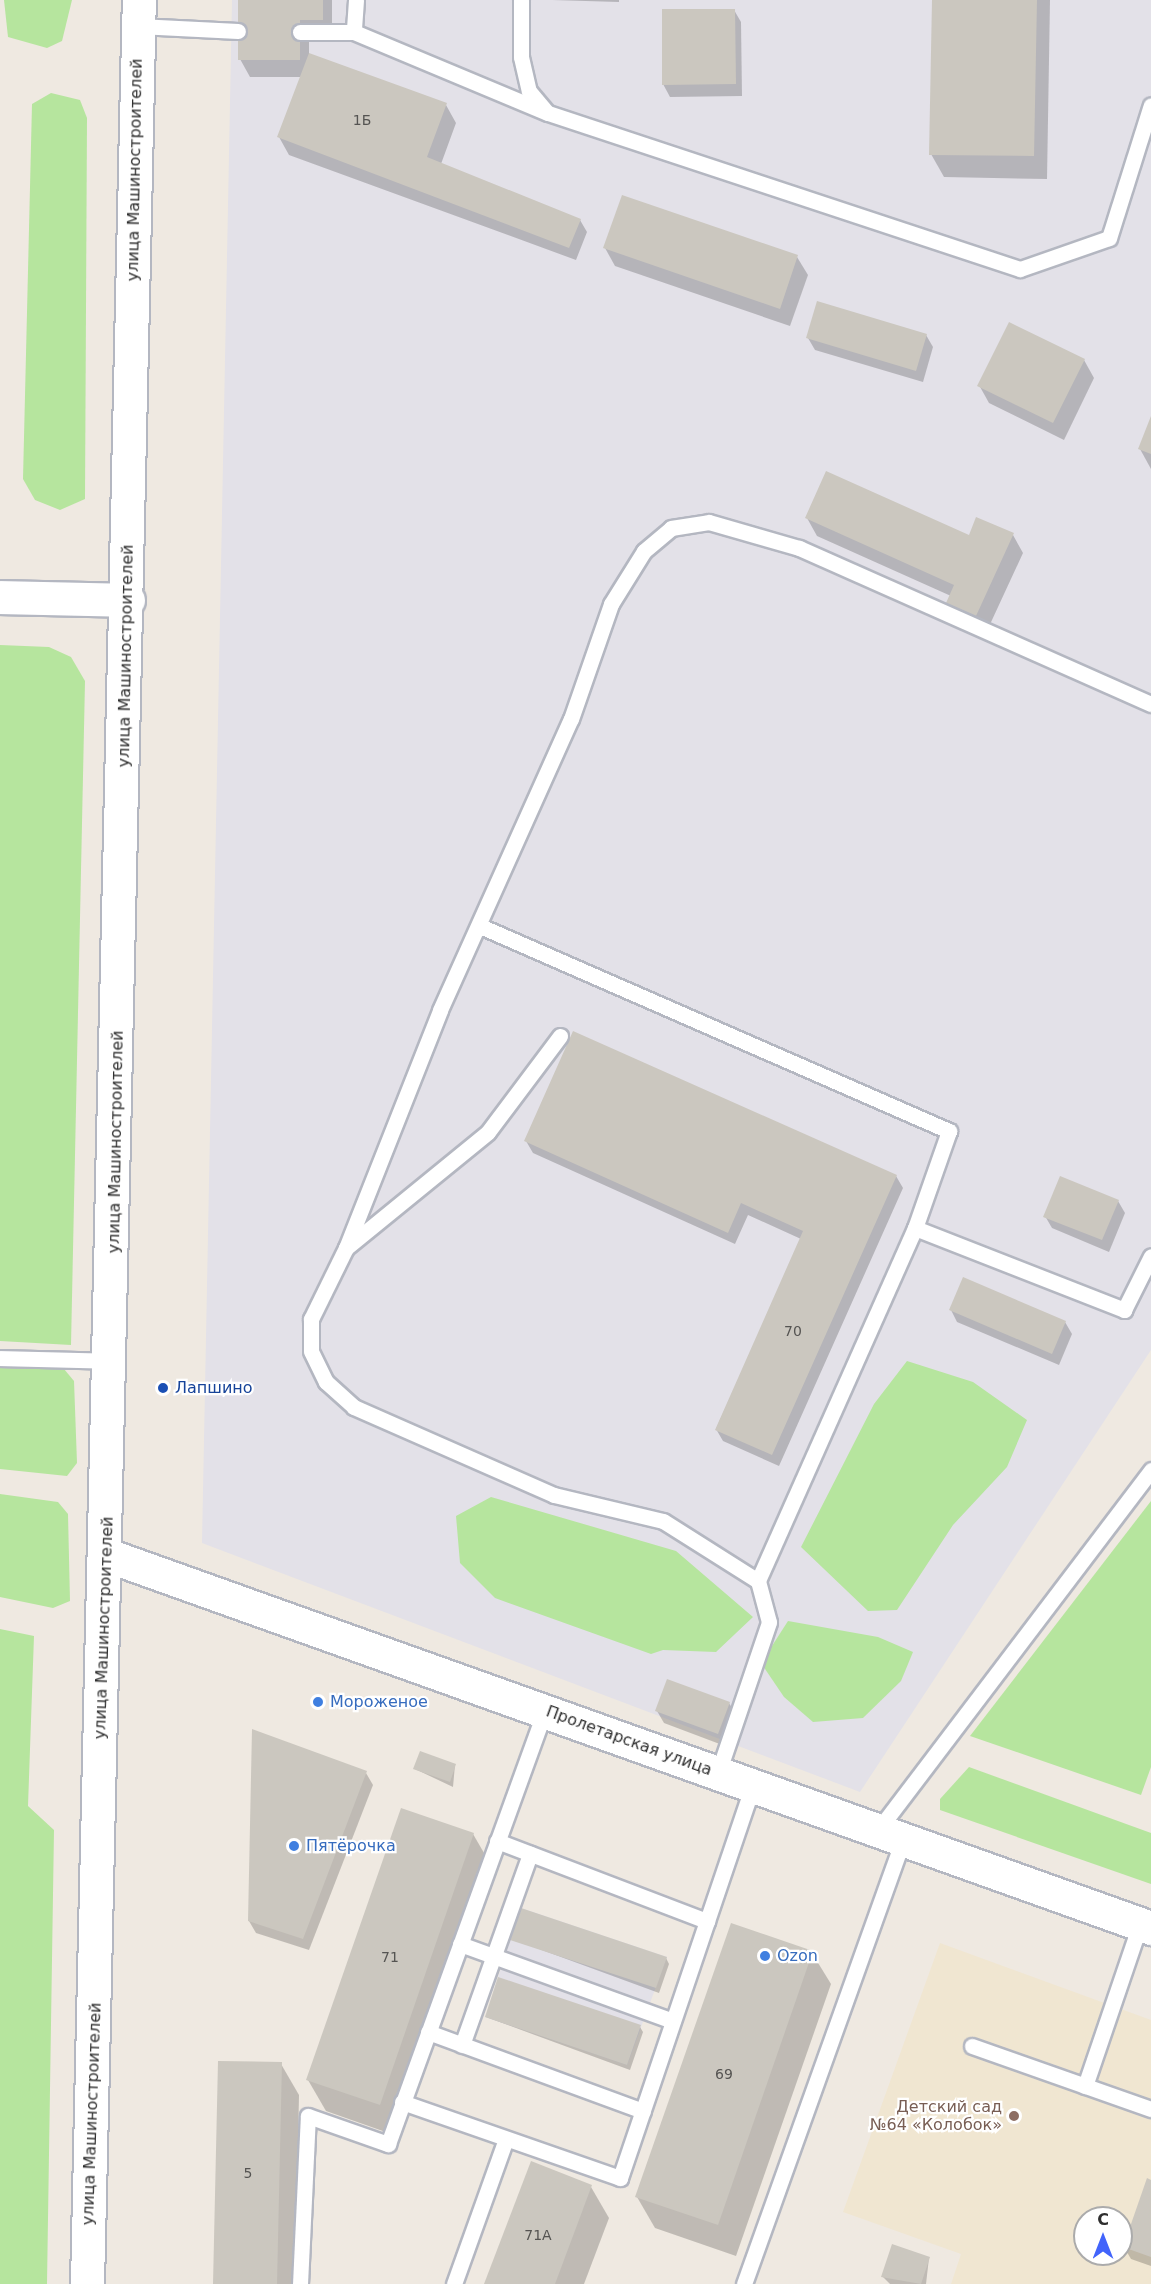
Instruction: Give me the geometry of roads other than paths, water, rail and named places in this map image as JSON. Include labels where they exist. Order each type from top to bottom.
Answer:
[{"type":"main road","name":"улица Машиностроителей","points":[[87,2284],[107,1555],[128,600],[138,13]]},
{"type":"main road","points":[[0,597],[128,600]]},
{"type":"main road","name":"Пролетарская улица","points":[[107,1555],[1146,1926]]},
{"type":"lane","points":[[354,32],[356,0]]},
{"type":"lane","points":[[521,0],[521,57],[529,92],[548,113]]},
{"type":"lane","points":[[138,13],[238,31]]},
{"type":"lane","points":[[300,32],[354,32],[548,113],[1020,269],[1109,238],[1151,105]]},
{"type":"lane","points":[[758,1581],[663,1521],[554,1495],[354,1407],[326,1382],[311,1351],[311,1319],[346,1248],[480,926],[571,719],[611,604],[644,551],[671,528],[709,522],[799,548],[1151,704]]},
{"type":"lane","points":[[480,926],[949,1131],[915,1228],[758,1581],[769,1622],[718,1773]]},
{"type":"lane","points":[[346,1248],[488,1132],[560,1036]]},
{"type":"lane","points":[[915,1228],[1124,1310],[1151,1256]]},
{"type":"lane","points":[[0,1358],[111,1361]]},
{"type":"lane","points":[[744,2284],[890,1835],[1151,1470]]},
{"type":"lane","points":[[300,2284],[308,2116],[388,2144],[545,1711]]},
{"type":"lane","points":[[402,2102],[620,2178],[753,1786]]},
{"type":"lane","points":[[497,1841],[707,1921]]},
{"type":"lane","points":[[462,2044],[530,1854]]},
{"type":"lane","points":[[1085,2086],[1146,1926]]},
{"type":"lane","points":[[460,1944],[674,2021]]},
{"type":"lane","points":[[428,2032],[643,2111]]},
{"type":"lane","points":[[972,2046],[1151,2109]]},
{"type":"lane","points":[[454,2284],[506,2139]]},
{"type":"place","name":"Лапшино","points":[[163,1388]]},
{"type":"place","name":"Мороженое","points":[[318,1702]]},
{"type":"place","name":"Пятёрочка","points":[[294,1846]]},
{"type":"place","name":"Ozon","points":[[765,1956]]},
{"type":"place","name":"Детский сад №64 «Колобок»","points":[[1014,2116]]}]
